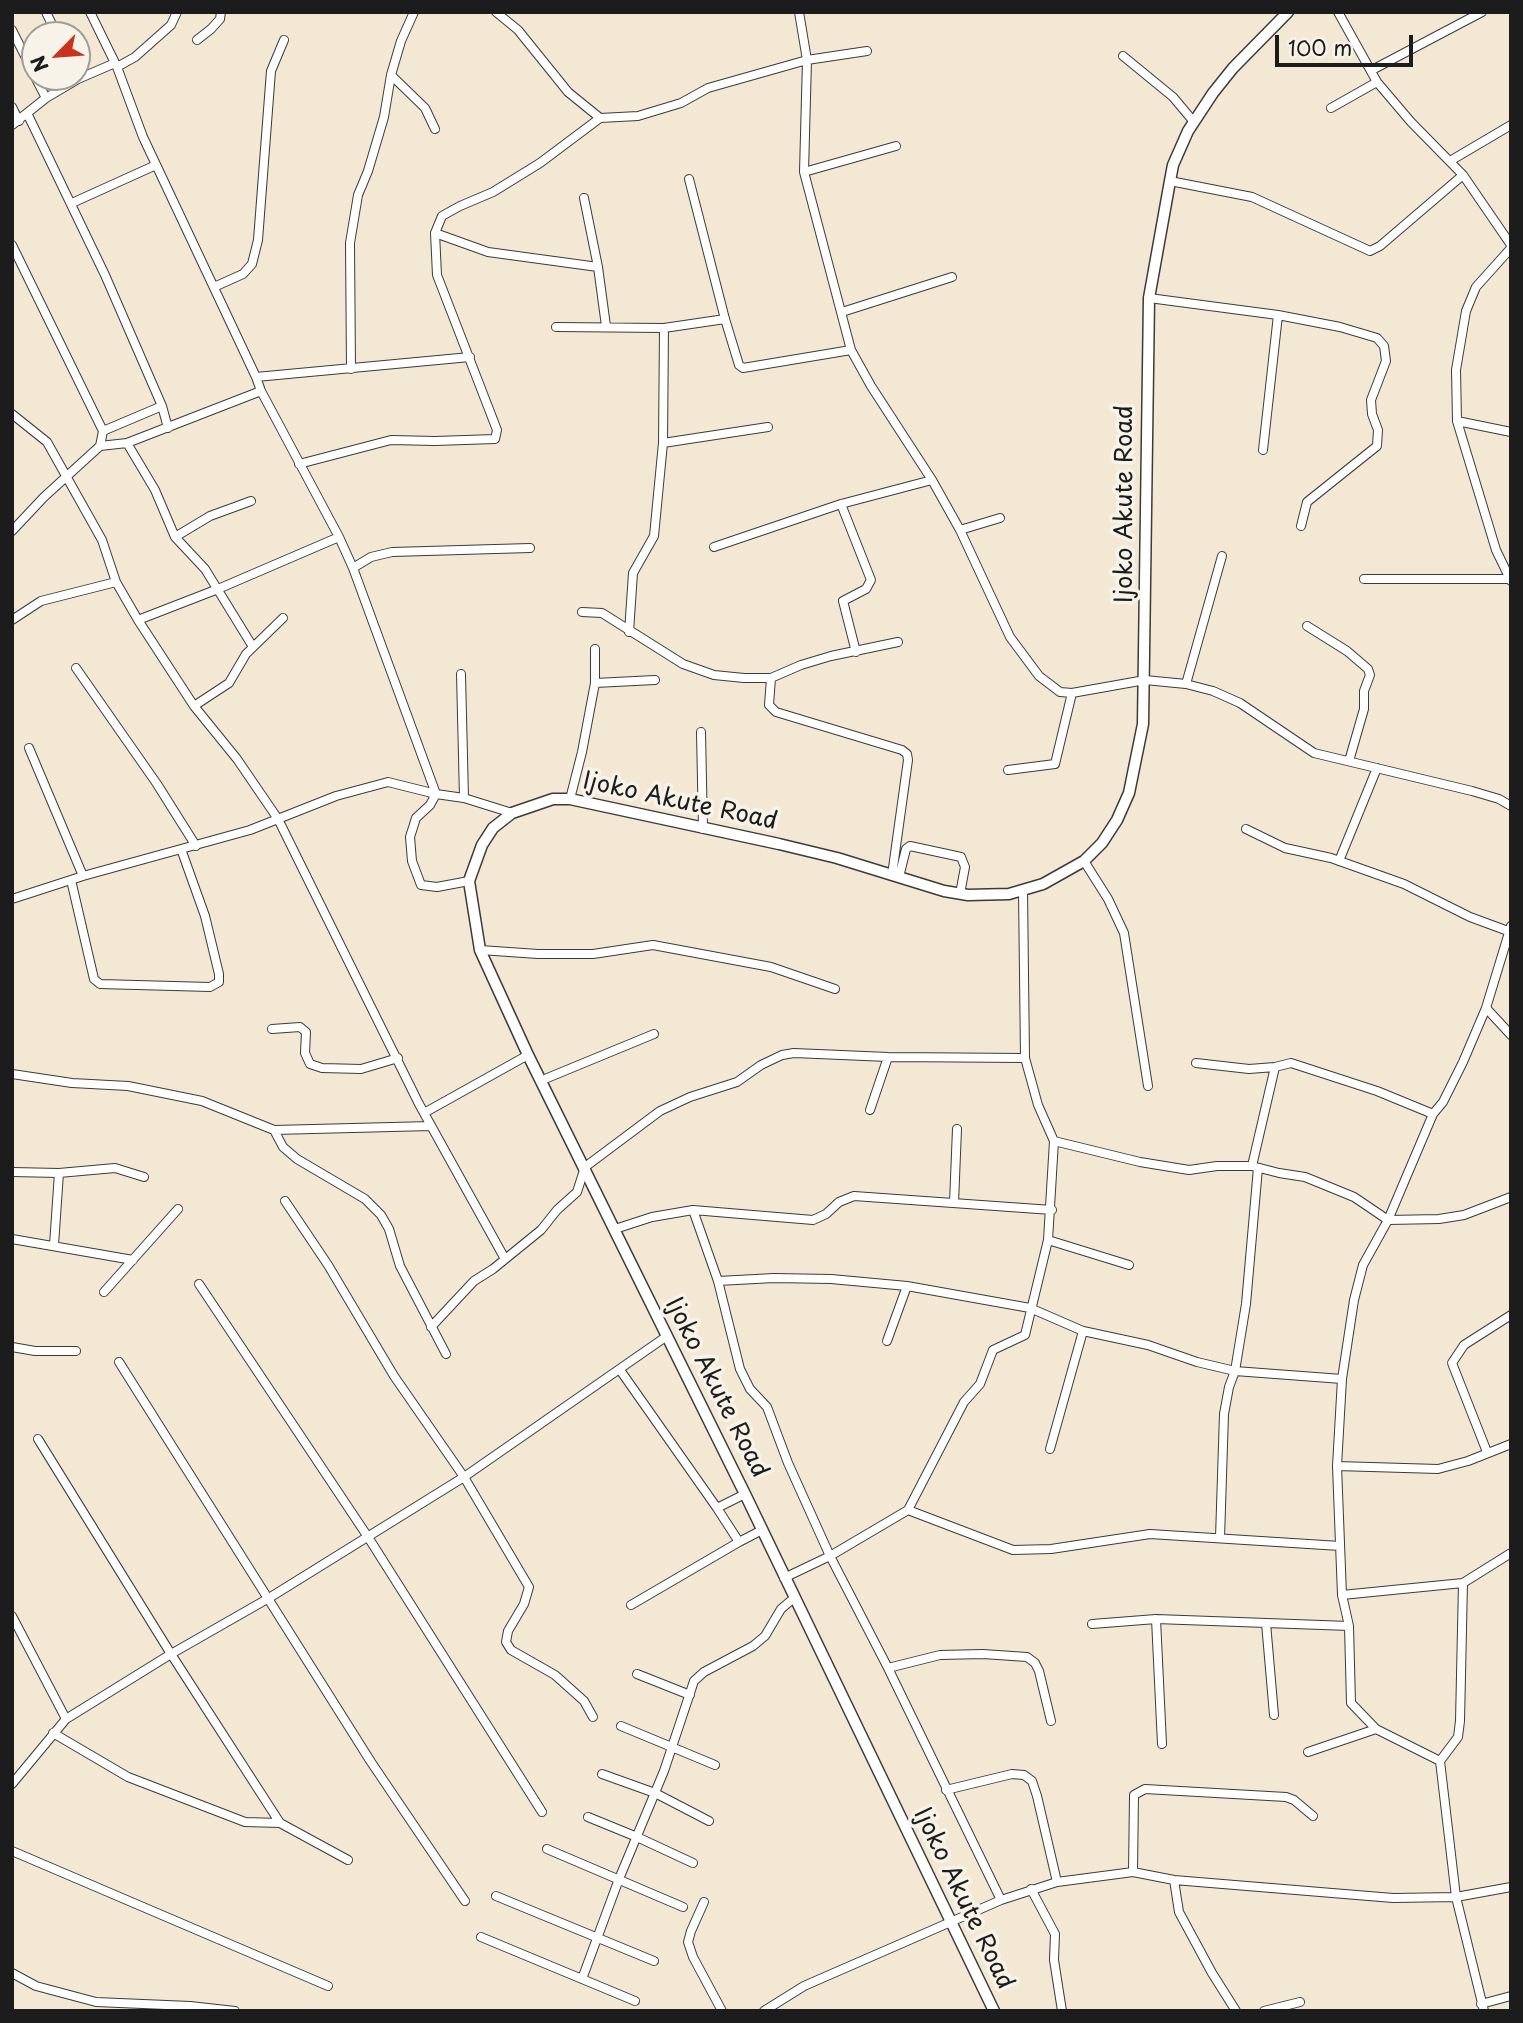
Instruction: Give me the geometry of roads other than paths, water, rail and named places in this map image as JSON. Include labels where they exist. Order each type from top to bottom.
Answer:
[{"type":"main road","name":"Ijoko Akute Road","points":[[994,2011],[745,1494],[540,1081],[481,950],[469,881],[494,828],[512,813],[553,799],[570,799],[825,855],[960,894],[993,896],[1043,884],[1084,861],[1102,843],[1117,820],[1129,793],[1143,724],[1149,298],[1173,165],[1194,121],[1233,68],[1288,12]]},
{"type":"street","points":[[90,12],[116,65],[156,165],[261,391],[353,568],[436,794],[430,805],[416,818],[410,837],[412,861],[421,885],[437,887],[469,881]]},
{"type":"street","points":[[91,74],[135,57],[172,24],[177,12]]},
{"type":"street","points":[[197,40],[220,19],[222,12]]},
{"type":"street","points":[[351,369],[350,243],[358,195],[384,117],[391,75],[401,41],[414,12]]},
{"type":"street","points":[[496,12],[519,30],[568,92],[600,118]]},
{"type":"street","points":[[799,12],[807,60],[804,172],[851,350],[960,530],[1010,637],[1039,676],[1060,692],[1072,693],[1145,680],[1186,684],[1213,691],[1240,703],[1314,753],[1472,791],[1499,799],[1511,806]]},
{"type":"street","points":[[1338,12],[1377,82],[1411,122],[1463,175],[1511,247],[1476,287],[1465,311],[1456,370],[1457,421],[1496,550],[1510,580],[1364,579]]},
{"type":"street","points":[[1372,70],[1482,12]]},
{"type":"street","points":[[12,30],[21,48]]},
{"type":"street","points":[[214,287],[243,274],[252,264],[258,240],[271,71],[284,40]]},
{"type":"street","points":[[299,464],[391,440],[495,439],[497,430],[437,275],[435,233],[442,216],[493,192],[540,163],[600,118],[638,116],[681,103],[708,88],[807,60],[867,51]]},
{"type":"street","points":[[1123,55],[1173,97],[1194,121]]},
{"type":"street","points":[[391,75],[425,108],[435,129]]},
{"type":"street","points":[[1331,108],[1377,82]]},
{"type":"street","points":[[42,91],[46,98]]},
{"type":"street","points":[[12,107],[15,123],[57,91]]},
{"type":"street","points":[[27,113],[72,204],[162,406],[168,428]]},
{"type":"street","points":[[1450,161],[1511,125]]},
{"type":"street","points":[[804,172],[896,146]]},
{"type":"street","points":[[72,204],[156,165]]},
{"type":"street","points":[[1170,181],[1252,197],[1370,251],[1380,246],[1463,175]]},
{"type":"street","points":[[689,179],[739,365],[743,368],[851,350]]},
{"type":"street","points":[[584,198],[598,267],[606,326]]},
{"type":"street","points":[[435,233],[488,252],[598,267]]},
{"type":"street","points":[[12,245],[103,431],[100,446]]},
{"type":"street","points":[[842,312],[952,277]]},
{"type":"street","points":[[1149,298],[1278,315],[1340,327],[1377,338],[1384,346],[1386,361],[1371,400],[1377,446],[1307,502],[1301,526]]},
{"type":"street","points":[[1263,450],[1278,315]]},
{"type":"street","points":[[556,327],[664,328],[725,319]]},
{"type":"street","points":[[629,632],[633,573],[654,536],[663,443],[664,328]]},
{"type":"street","points":[[256,377],[470,357]]},
{"type":"street","points":[[12,531],[100,446],[127,443],[261,391]]},
{"type":"street","points":[[103,431],[162,406]]},
{"type":"street","points":[[12,414],[47,442],[102,540],[116,582],[138,620],[194,706],[237,759],[278,819],[424,1113],[505,1259]]},
{"type":"street","points":[[1457,421],[1511,432]]},
{"type":"street","points":[[663,443],[768,427]]},
{"type":"street","points":[[127,443],[155,490],[175,537],[205,569],[253,647]]},
{"type":"street","points":[[714,547],[841,504],[932,480]]},
{"type":"street","points":[[175,537],[210,516],[251,501]]},
{"type":"street","points":[[841,504],[871,580],[866,589],[843,601],[856,652]]},
{"type":"street","points":[[960,530],[1000,519]]},
{"type":"street","points":[[138,620],[339,537]]},
{"type":"street","points":[[353,568],[371,557],[392,552],[530,548]]},
{"type":"street","points":[[1186,684],[1222,556]]},
{"type":"street","points":[[12,620],[41,601],[116,582]]},
{"type":"street","points":[[582,612],[602,613],[683,664],[715,675],[771,678],[801,665],[898,642]]},
{"type":"street","points":[[194,706],[229,683],[253,647],[283,618]]},
{"type":"street","points":[[1307,626],[1348,651],[1368,669],[1370,675],[1364,691],[1364,709],[1349,761]]},
{"type":"street","points":[[570,799],[595,683],[595,649]]},
{"type":"street","points":[[76,668],[157,784],[195,846]]},
{"type":"street","points":[[461,674],[464,798]]},
{"type":"street","points":[[771,678],[769,705],[776,712],[907,754],[896,876]]},
{"type":"street","points":[[595,683],[655,680]]},
{"type":"street","points":[[1008,770],[1055,764],[1072,693]]},
{"type":"street","points":[[701,732],[703,829]]},
{"type":"street","points":[[29,748],[83,876]]},
{"type":"street","points":[[1339,861],[1377,768]]},
{"type":"street","points":[[12,899],[83,876],[195,846],[278,819],[336,796],[388,782],[464,798],[512,813]]},
{"type":"street","points":[[1246,829],[1285,848],[1339,861],[1404,884],[1470,916],[1509,928],[1486,1008],[1463,1062],[1443,1102],[1433,1114],[1388,1220],[1363,1265],[1354,1300],[1342,1379],[1337,1466],[1342,1595],[1349,1626],[1351,1703],[1376,1729],[1440,1761]]},
{"type":"street","points":[[896,876],[909,846],[961,858],[965,867],[960,894]]},
{"type":"street","points":[[71,880],[94,979],[100,984],[210,986],[219,982],[219,974],[205,916],[181,849]]},
{"type":"street","points":[[1084,861],[1124,933],[1148,1086]]},
{"type":"street","points":[[784,1578],[830,1556],[908,1510],[964,1402],[980,1384],[993,1350],[1025,1335],[1048,1240],[1052,1210],[1054,1141],[1038,1105],[1026,1058],[1023,890]]},
{"type":"street","points":[[481,950],[593,954],[653,945],[771,967],[835,989]]},
{"type":"street","points":[[1486,1008],[1511,1035]]},
{"type":"street","points":[[272,1029],[300,1027],[306,1032],[305,1052],[310,1064],[322,1068],[362,1069],[398,1058]]},
{"type":"street","points":[[540,1081],[654,1034]]},
{"type":"street","points":[[431,1327],[474,1281],[541,1230],[556,1210],[577,1192],[585,1167],[660,1111],[690,1097],[737,1082],[761,1065],[782,1055],[794,1053],[1026,1058]]},
{"type":"street","points":[[424,1113],[528,1055]]},
{"type":"street","points":[[870,1111],[887,1057]]},
{"type":"street","points":[[1196,1063],[1249,1069],[1291,1063],[1377,1091],[1433,1114]]},
{"type":"street","points":[[1220,1538],[1224,1414],[1228,1387],[1235,1371],[1246,1304],[1255,1167],[1275,1067]]},
{"type":"street","points":[[12,1074],[72,1083],[128,1086],[202,1101],[274,1130],[431,1126]]},
{"type":"street","points":[[954,1203],[957,1129]]},
{"type":"street","points":[[274,1130],[283,1147],[297,1159],[365,1199],[381,1215],[389,1229],[400,1266],[446,1354]]},
{"type":"street","points":[[1054,1141],[1140,1162],[1189,1170],[1217,1166],[1255,1167],[1305,1177],[1354,1197],[1388,1220],[1439,1219],[1464,1215],[1511,1197]]},
{"type":"street","points":[[12,1172],[60,1173],[115,1168],[144,1177]]},
{"type":"street","points":[[54,1245],[60,1173]]},
{"type":"street","points":[[615,1229],[652,1217],[693,1210],[813,1220],[826,1214],[839,1202],[854,1196],[1052,1210]]},
{"type":"street","points":[[285,1201],[335,1275],[394,1376],[464,1477],[529,1587],[524,1604],[508,1631],[506,1642],[511,1650],[566,1684],[584,1700],[593,1717]]},
{"type":"street","points":[[104,1292],[178,1209]]},
{"type":"street","points":[[693,1210],[718,1281],[740,1368],[750,1389],[767,1407],[788,1463],[830,1556],[888,1668],[1000,1900]]},
{"type":"street","points":[[12,1239],[133,1260]]},
{"type":"street","points":[[1048,1240],[1129,1265]]},
{"type":"street","points":[[718,1281],[831,1279],[907,1286],[1030,1308],[1083,1331],[1148,1345],[1197,1362],[1235,1371],[1342,1379]]},
{"type":"street","points":[[199,1284],[368,1537],[542,1812]]},
{"type":"street","points":[[887,1341],[907,1286]]},
{"type":"street","points":[[1488,1452],[1452,1363],[1464,1345],[1511,1315]]},
{"type":"street","points":[[1049,1449],[1083,1331]]},
{"type":"street","points":[[12,1784],[66,1719],[464,1477],[667,1336]]},
{"type":"street","points":[[12,1346],[34,1351],[76,1351]]},
{"type":"street","points":[[119,1362],[371,1762],[465,1901]]},
{"type":"street","points":[[620,1370],[739,1542]]},
{"type":"street","points":[[38,1440],[170,1654],[280,1823]]},
{"type":"street","points":[[1337,1466],[1438,1469],[1468,1461],[1511,1444]]},
{"type":"street","points":[[717,1508],[745,1494]]},
{"type":"street","points":[[908,1510],[1013,1550],[1051,1549],[1150,1534],[1340,1546]]},
{"type":"street","points":[[631,1605],[762,1530]]},
{"type":"street","points":[[1342,1595],[1463,1583],[1511,1553]]},
{"type":"street","points":[[1463,1583],[1458,1737],[1440,1761],[1456,1897],[1482,2007],[1511,1996]]},
{"type":"street","points":[[582,1979],[672,1748],[694,1681],[704,1672],[753,1646],[765,1636],[781,1609],[794,1598]]},
{"type":"street","points":[[12,1616],[66,1719]]},
{"type":"street","points":[[1092,1624],[1156,1619],[1349,1626]]},
{"type":"street","points":[[1156,1619],[1162,1744]]},
{"type":"street","points":[[1266,1623],[1274,1715]]},
{"type":"street","points":[[888,1668],[940,1655],[1027,1657],[1035,1663],[1039,1671],[1051,1721]]},
{"type":"street","points":[[637,1674],[690,1695]]},
{"type":"street","points":[[621,1726],[715,1765]]},
{"type":"street","points":[[1308,1752],[1376,1729]]},
{"type":"street","points":[[53,1733],[128,1777],[246,1822],[280,1823],[348,1860]]},
{"type":"street","points":[[603,1774],[654,1793],[709,1821]]},
{"type":"street","points":[[946,1790],[1012,1774],[1024,1775],[1032,1782],[1037,1796],[1057,1882]]},
{"type":"street","points":[[1133,1872],[1134,1795],[1144,1789],[1286,1797],[1294,1800],[1313,1816]]},
{"type":"street","points":[[588,1817],[693,1863]]},
{"type":"street","points":[[547,1849],[683,1907]]},
{"type":"street","points":[[12,1851],[328,1986]]},
{"type":"street","points":[[764,2011],[804,1986],[1000,1900],[1057,1882],[1133,1872],[1174,1880],[1393,1898],[1456,1897],[1511,1887]]},
{"type":"street","points":[[1174,1880],[1179,1912],[1236,2011]]},
{"type":"street","points":[[1031,1889],[1055,1934],[1054,1960],[1062,2011]]},
{"type":"street","points":[[496,1896],[654,1961]]},
{"type":"street","points":[[704,1902],[688,1942],[693,1957],[722,2011]]},
{"type":"street","points":[[481,1937],[635,2001]]},
{"type":"street","points":[[12,1973],[36,1986],[96,2002],[235,2011]]},
{"type":"street","points":[[1264,2011],[1300,2001]]}]
